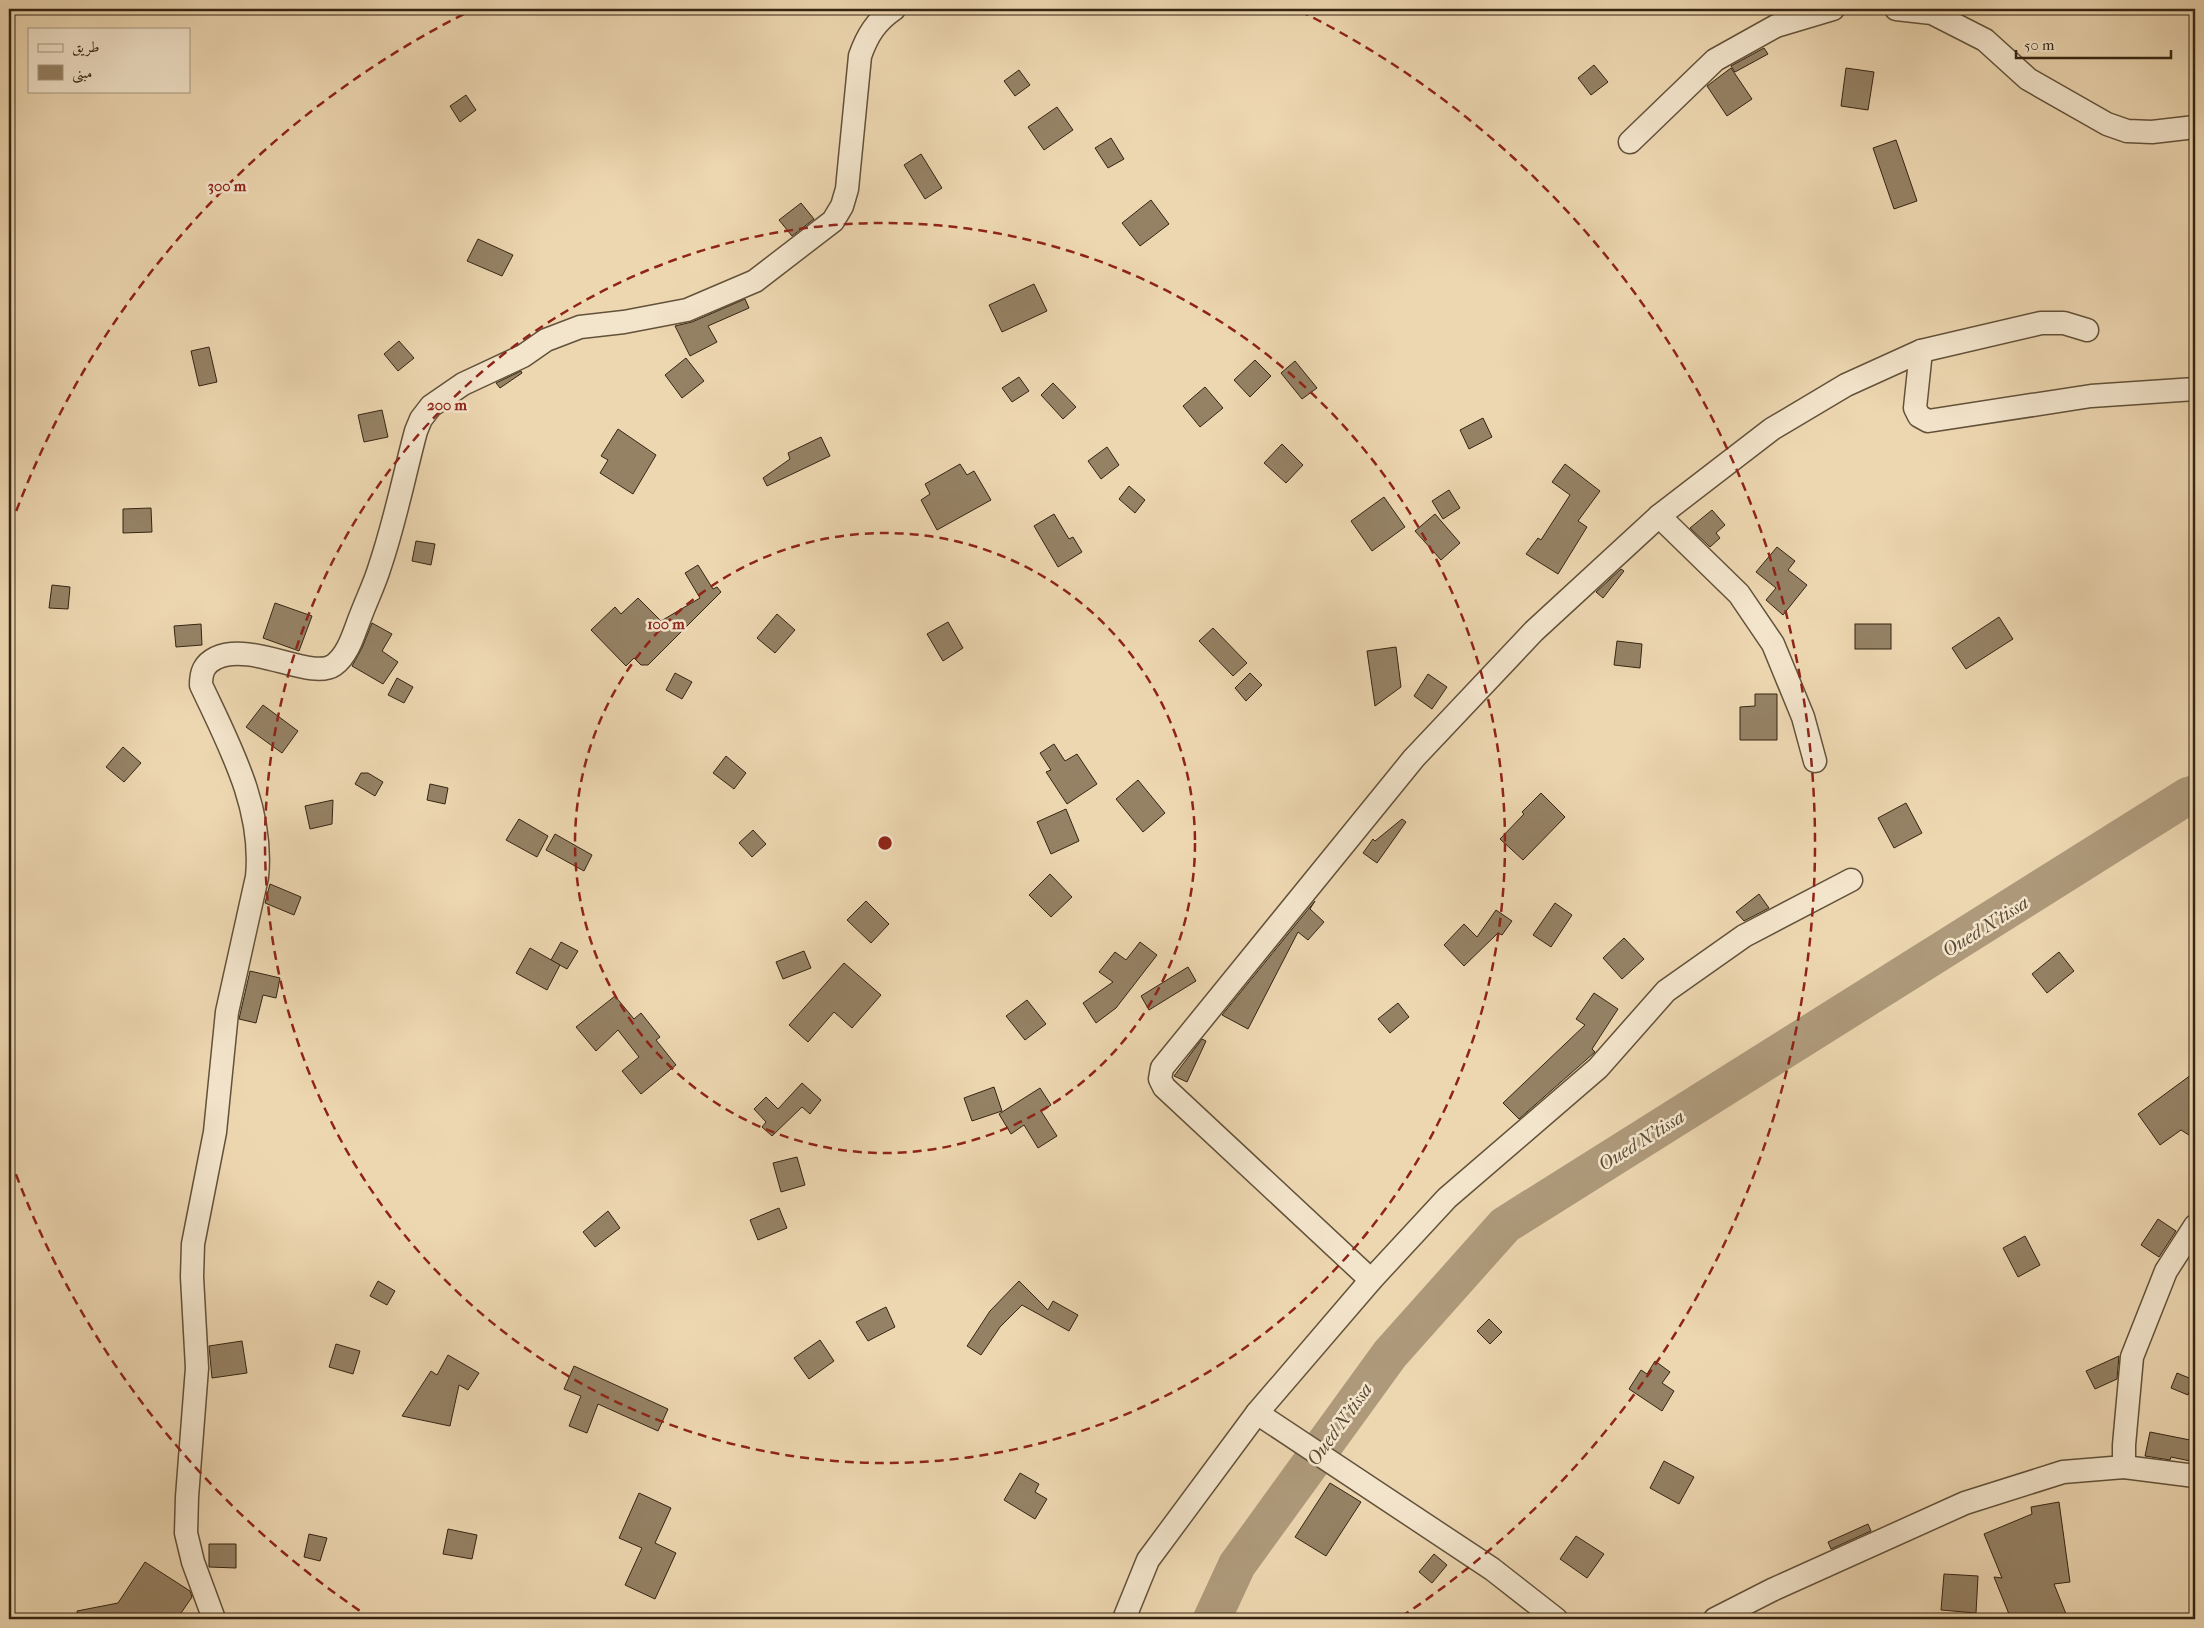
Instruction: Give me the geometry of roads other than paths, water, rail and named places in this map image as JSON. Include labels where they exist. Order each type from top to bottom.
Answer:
[{"type":"street","points":[[214,1619],[193,1562],[186,1533],[197,1368],[192,1277],[193,1244],[215,1132],[227,1012],[258,877],[259,857],[250,800],[232,750],[201,685],[201,673],[208,662],[223,655],[239,654],[262,656],[323,669],[334,664],[348,649],[380,567],[416,431],[421,419],[431,406],[463,384],[522,356],[546,340],[580,327],[624,322],[687,310],[755,281],[833,221],[842,206],[847,189],[860,56],[866,37],[882,17],[894,9]]},
{"type":"street","points":[[1630,142],[1715,60],[1776,26],[1834,9]]},
{"type":"street","points":[[1896,9],[1932,13],[1985,40],[2028,79],[2106,124],[2127,131],[2152,132],[2195,127]]},
{"type":"street","points":[[1370,1280],[1164,1087],[1160,1079],[1162,1068],[1414,758],[1534,631],[1659,516],[1772,429],[1846,385],[1921,351],[2041,323],[2064,323],[2087,330]]},
{"type":"street","points":[[1921,351],[1915,408],[1919,416],[1928,421],[2091,396],[2195,389]]},
{"type":"street","points":[[1659,516],[1738,594],[1773,644],[1802,718],[1816,761]]},
{"type":"street","points":[[1124,1619],[1148,1560],[1257,1414],[1370,1280],[1448,1198],[1598,1068],[1666,991],[1744,936],[1851,880]]},
{"type":"street","points":[[2124,1467],[2124,1445],[2132,1357],[2166,1271],[2195,1226]]},
{"type":"street","points":[[1257,1414],[1492,1569],[1556,1619]]},
{"type":"street","points":[[1715,1619],[1772,1590],[1965,1503],[2063,1472],[2124,1467],[2195,1476]]},
{"type":"waterway","name":"Oued N'tissa","points":[[1212,1619],[1237,1565],[1390,1354],[1505,1225],[2188,796],[2195,794]]}]
